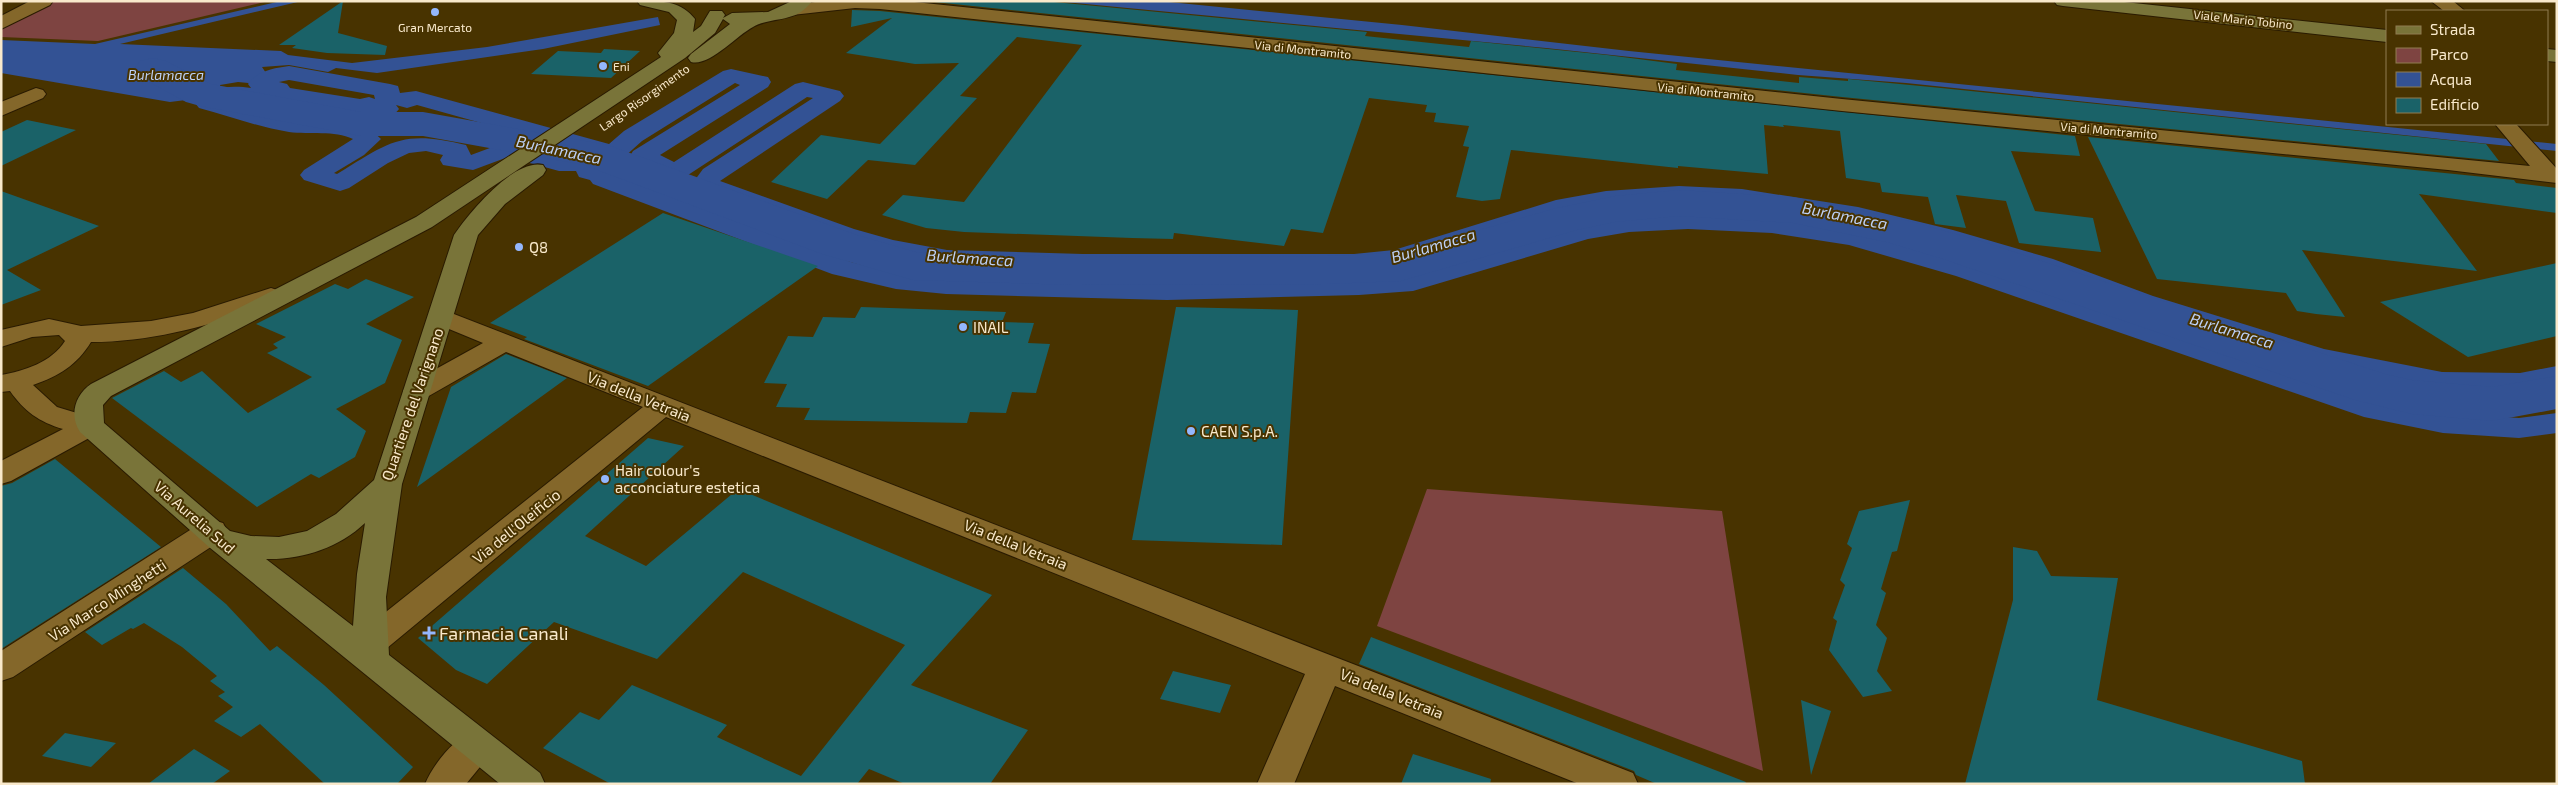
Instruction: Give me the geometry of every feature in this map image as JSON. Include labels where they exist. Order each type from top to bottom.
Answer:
[{"type":"main road","name":"Largo Risorgimento","points":[[646,1],[675,8],[686,19],[686,27],[683,34],[651,72]]},
{"type":"main road","name":"Viale Mario Tobino","points":[[2063,1],[2304,25],[2386,36]]},
{"type":"main road","name":"Largo Risorgimento","points":[[522,168],[569,127],[699,38],[708,29],[703,5]]},
{"type":"main road","points":[[703,5],[737,20],[751,20],[766,18],[797,5]]},
{"type":"main road","name":"Largo Risorgimento","points":[[522,168],[592,132],[681,71],[732,31],[751,20]]},
{"type":"main road","name":"Viale Mario Tobino","points":[[2304,25],[2386,45]]},
{"type":"main road","points":[[90,426],[88,404],[95,393],[292,289],[407,232],[522,168]]},
{"type":"main road","name":"Quartiere del Varignano","points":[[216,535],[252,547],[280,548],[316,541],[348,522],[387,484],[464,243],[472,225],[522,168]]},
{"type":"main road","name":"Via Aurelia Sud","points":[[90,426],[216,535],[371,653],[476,745],[527,784]]},
{"type":"main road","points":[[371,653],[375,551],[387,484]]},
{"type":"street","points":[[1,24],[44,1]]},
{"type":"street","name":"Via di Montramito","points":[[797,5],[860,2],[1842,105],[2548,171]]},
{"type":"street","points":[[1,110],[36,94]]},
{"type":"street","points":[[2506,125],[2548,171]]},
{"type":"street","points":[[9,333],[60,328],[76,334],[119,334],[170,327],[224,314],[292,289]]},
{"type":"street","name":"Via della Vetraia","points":[[441,317],[1620,784]]},
{"type":"street","points":[[9,383],[38,374],[66,357],[78,341],[76,334]]},
{"type":"street","points":[[417,391],[505,342]]},
{"type":"street","name":"Via Aurelia Sud","points":[[9,383],[38,410],[64,421],[90,426]]},
{"type":"street","name":"Via dell'Oleificio","points":[[371,653],[662,406]]},
{"type":"street","points":[[1,474],[90,426]]},
{"type":"street","name":"Via Marco Minghetti","points":[[1,668],[216,535]]},
{"type":"street","points":[[1275,784],[1326,666]]},
{"type":"street","points":[[443,784],[476,745]]},
{"type":"green space","points":[[50,1],[269,1],[98,41],[1,37],[1,26]]},
{"type":"green space","points":[[1427,489],[1722,511],[1763,771],[1377,626]]},
{"type":"water","name":"Burlamacca","points":[[281,1],[302,1],[120,44],[281,51],[288,55],[352,63],[487,47],[658,17],[660,25],[543,49],[377,73],[336,68],[328,72],[289,65],[262,67],[266,73],[275,75],[259,84],[238,82],[220,85],[220,90],[230,92],[207,103],[186,100],[170,102],[1,73],[1,40],[95,44]]},
{"type":"water","points":[[1054,1],[1159,1],[1402,25],[1629,51],[2557,144],[2557,151],[1906,83],[1798,75],[1546,48]]},
{"type":"building","points":[[343,1],[338,33],[387,46],[385,55],[327,53],[292,48],[296,45],[279,45]]},
{"type":"building","points":[[925,1],[1044,1],[1367,32],[1365,36],[1469,47],[1471,41],[1607,55],[1677,64],[1676,70],[1799,83],[1799,77],[1848,81],[1848,79],[1941,88],[2486,144],[2499,161],[1842,97]]},
{"type":"building","points":[[852,10],[880,11],[2075,136],[2080,156],[2011,151],[2035,211],[2093,218],[2101,252],[2019,243],[2006,201],[1956,195],[1966,228],[1935,224],[1928,197],[1882,192],[1880,183],[1846,178],[1840,131],[1783,125],[1784,127],[1764,125],[1768,174],[1678,166],[1678,168],[1511,150],[1500,199],[1482,201],[1456,197],[1469,147],[1463,146],[1469,126],[1434,122],[1436,113],[1425,112],[1427,105],[1369,98],[1323,233],[1291,229],[1284,246],[1174,233],[1173,239],[964,232],[926,228],[882,215],[903,195],[964,202],[1082,45],[1017,37],[960,96],[977,98],[915,165],[868,160],[827,199],[771,182],[821,135],[880,144],[959,63],[915,64],[846,53],[892,18],[851,27]]},
{"type":"building","points":[[604,49],[640,51],[611,78],[531,74],[558,51],[601,53]]},
{"type":"building","points":[[27,120],[76,130],[1,166],[1,132]]},
{"type":"building","points":[[2088,137],[2514,180],[2516,183],[2557,188],[2557,213],[2419,194],[2477,271],[2302,250],[2345,317],[2297,311],[2286,293],[2157,279]]},
{"type":"building","points":[[1,191],[99,226],[7,270],[41,290],[1,305]]},
{"type":"building","points":[[663,213],[818,266],[648,386],[524,339],[527,337],[490,323]]},
{"type":"building","points":[[2557,263],[2557,336],[2468,357],[2380,302]]},
{"type":"building","points":[[366,279],[414,297],[366,324],[402,340],[385,383],[336,409],[366,431],[355,457],[319,478],[311,474],[257,507],[112,398],[164,371],[181,382],[202,371],[248,413],[312,377],[267,353],[278,348],[273,344],[286,337],[256,324],[335,284],[348,289]]},
{"type":"building","points":[[861,307],[1006,312],[1002,322],[1034,323],[1028,343],[1050,344],[1036,393],[1012,392],[1006,413],[970,412],[967,423],[804,420],[810,408],[776,407],[787,384],[764,383],[788,336],[813,337],[823,317],[855,318]]},
{"type":"building","points":[[1176,307],[1298,310],[1282,545],[1132,540]]},
{"type":"building","points":[[506,354],[567,378],[417,487],[451,387]]},
{"type":"building","points":[[648,438],[684,446],[585,536],[646,566],[738,489],[992,595],[911,685],[1028,730],[990,784],[905,784],[869,769],[857,784],[611,784],[543,748],[580,712],[599,720],[632,685],[727,725],[717,737],[801,776],[905,645],[743,572],[657,659],[554,622],[487,684],[456,670],[418,638]]},
{"type":"building","points":[[55,459],[161,547],[1,649],[1,486],[12,483]]},
{"type":"building","points":[[1910,500],[1897,551],[1892,552],[1881,589],[1886,593],[1876,625],[1887,638],[1877,671],[1892,691],[1863,697],[1829,650],[1837,621],[1833,618],[1845,585],[1840,580],[1852,548],[1847,544],[1859,511]]},
{"type":"building","points":[[2013,547],[2037,551],[2051,576],[2118,578],[2097,700],[2302,761],[2305,784],[1965,784],[2013,600]]},
{"type":"building","points":[[183,568],[226,604],[270,651],[277,646],[324,685],[413,767],[397,784],[325,784],[260,724],[241,737],[214,721],[233,707],[218,696],[225,692],[210,681],[217,676],[182,647],[144,623],[133,629],[131,628],[102,645],[85,632]]},
{"type":"building","points":[[1371,637],[1746,782],[1745,784],[1657,784],[1636,775],[1634,771],[1359,664]]},
{"type":"building","points":[[1173,671],[1231,685],[1220,713],[1160,699]]},
{"type":"building","points":[[1801,700],[1831,711],[1811,775]]},
{"type":"building","points":[[65,733],[116,743],[91,767],[42,756]]},
{"type":"building","points":[[194,749],[230,771],[212,784],[148,784]]},
{"type":"building","points":[[1413,754],[1491,779],[1490,784],[1401,784]]},
{"type":"waterway","name":"Burlamacca","points":[[153,69],[200,94],[361,124],[423,124],[593,154],[838,244],[913,266],[1073,271],[1327,270],[1401,267],[1569,218],[1615,209],[1679,203],[1716,204],[1793,210],[1894,230],[1962,250],[2373,388],[2412,397],[2492,404],[2557,392]]},
{"type":"waterway","name":"Burlamacca","points":[[2557,375],[2520,383],[2442,382],[2318,357],[2143,302],[2043,265],[1943,236],[1858,215],[1742,197],[1679,194],[1606,199],[1565,206],[1397,258],[1354,262],[1083,262],[947,258],[890,248],[845,235],[725,193],[705,184],[712,174],[832,96],[803,89],[679,170],[668,169],[642,156],[760,82],[731,76],[633,136],[614,153],[416,98],[407,101],[385,96],[390,91],[289,73],[275,75],[259,84],[279,89],[273,92],[363,107],[369,104],[387,109],[372,114],[334,113],[232,93],[207,103],[290,125],[342,128],[361,133],[369,139],[355,150],[313,175],[340,183],[390,152],[411,145],[422,144],[457,150],[459,154],[452,160],[473,163],[506,149],[559,164],[579,163],[592,168],[588,172],[602,175],[602,179],[842,268],[896,281],[946,286],[1167,291],[1359,287],[1413,283],[1584,232],[1629,224],[1688,221],[1772,225],[1852,237],[1966,270],[2364,407],[2443,423],[2519,428],[2557,423]]},
{"type":"place","name":"Gran Mercato","points":[[435,12]]},
{"type":"place","name":"Eni","points":[[603,66]]},
{"type":"place","name":"Q8","points":[[519,247]]},
{"type":"place","name":"INAIL","points":[[963,327]]},
{"type":"place","name":"CAEN S.p.A.","points":[[1191,431]]},
{"type":"place","name":"Hair colour's acconciature estetica","points":[[605,479]]},
{"type":"place","name":"Farmacia Canali","points":[[429,633]]}]
